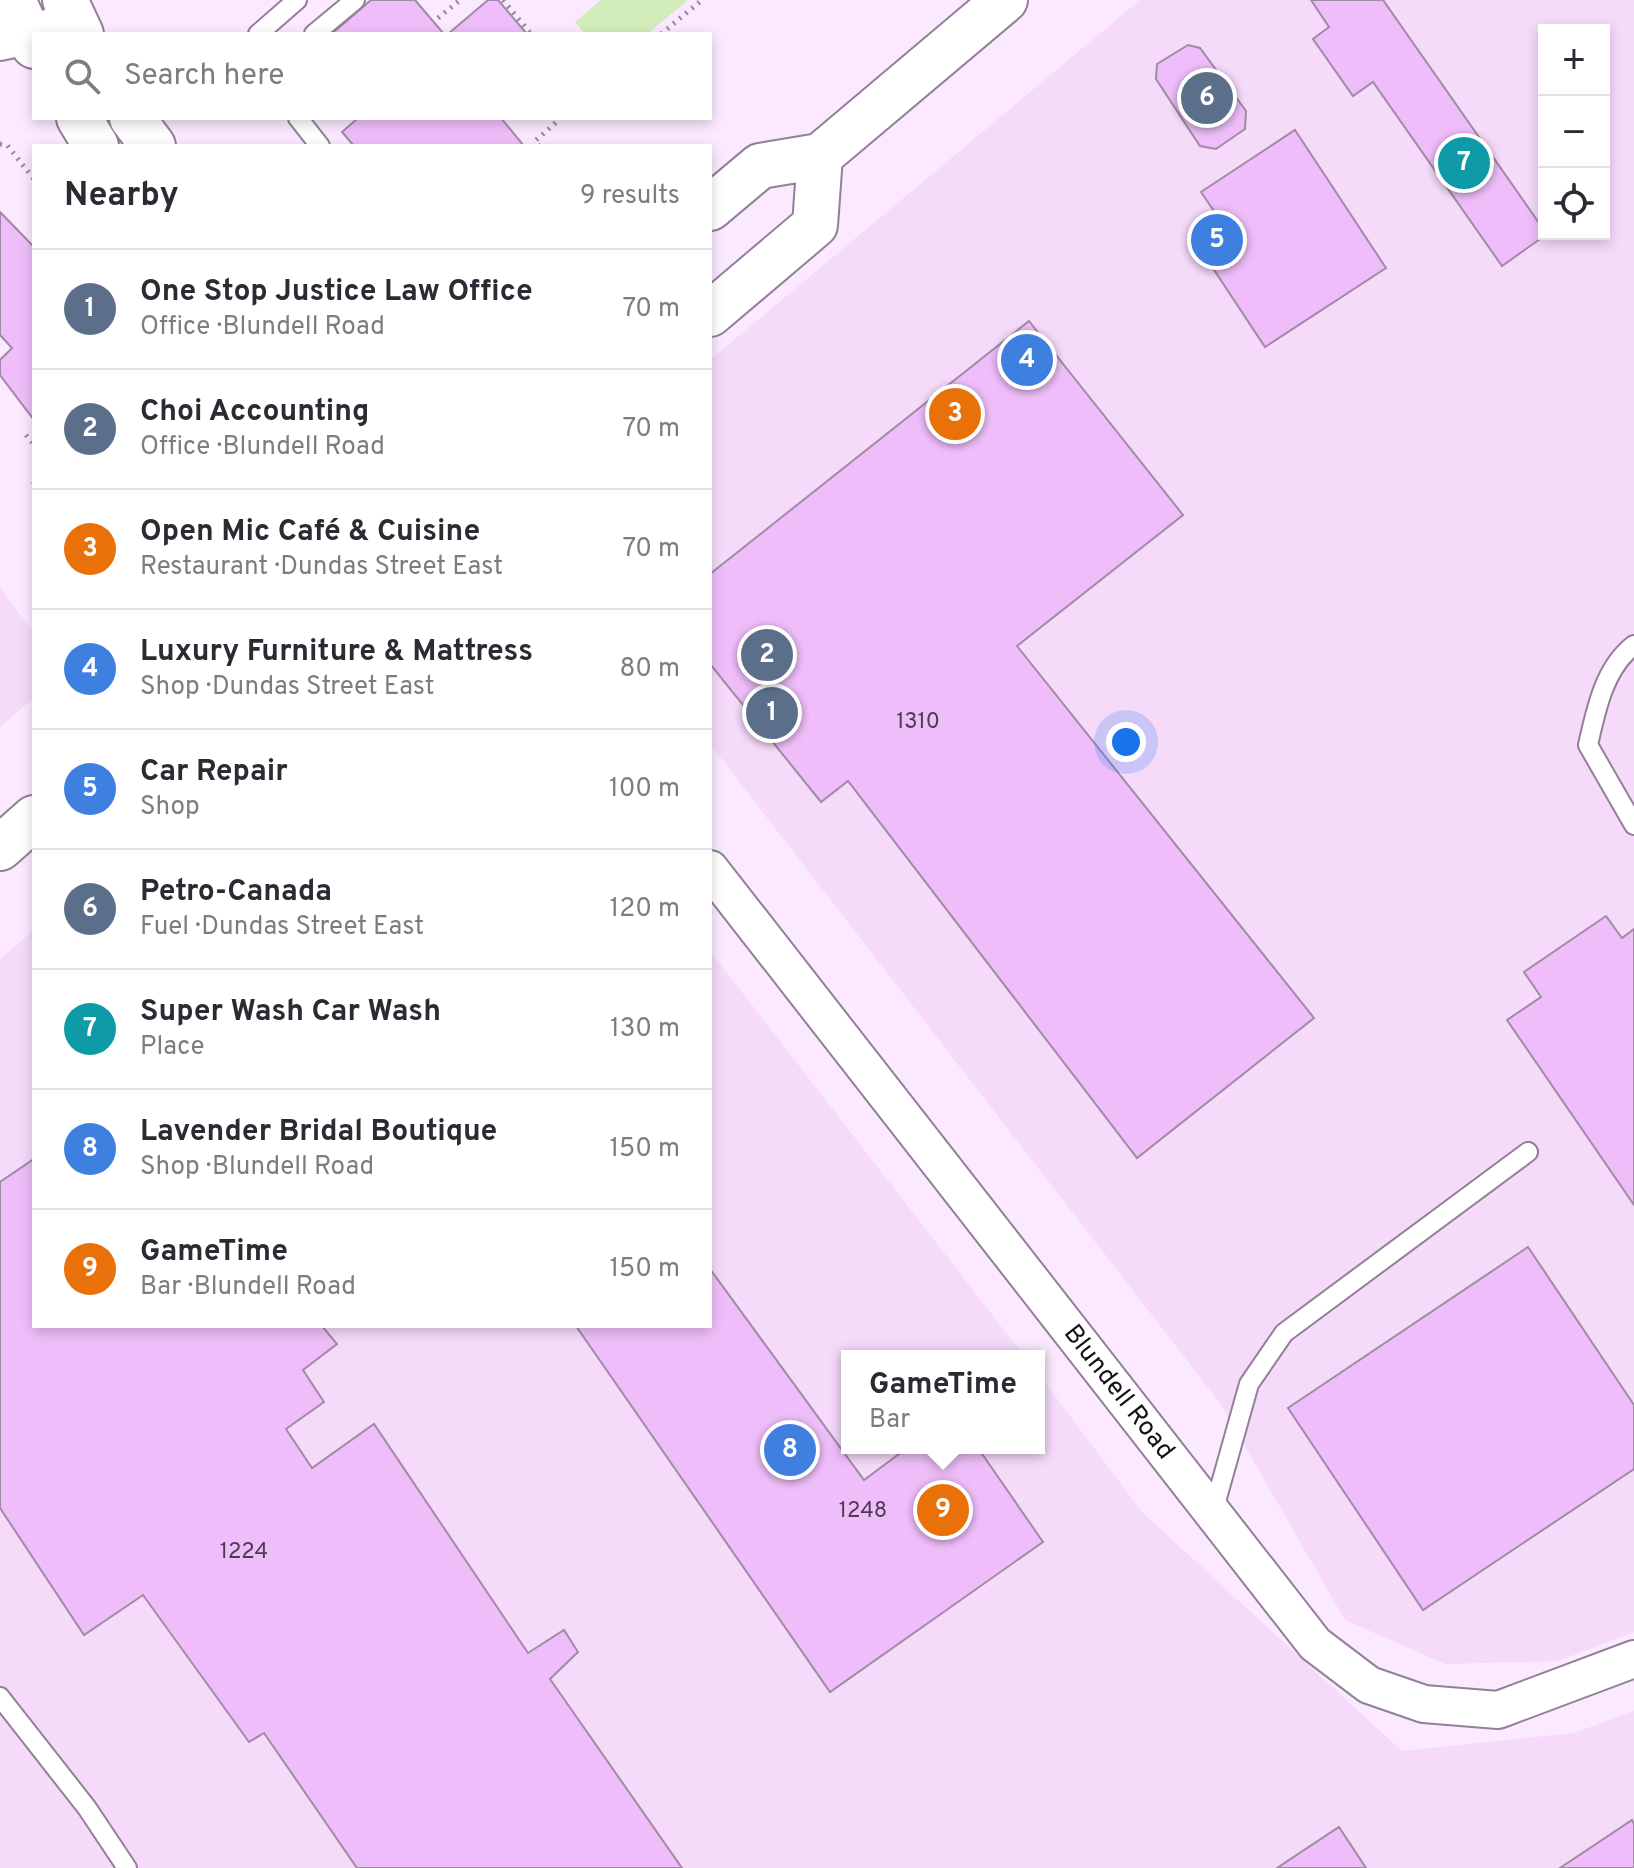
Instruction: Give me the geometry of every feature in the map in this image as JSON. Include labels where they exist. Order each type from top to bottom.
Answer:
[{"type":"main road","points":[[712,206],[760,166],[820,156],[1000,2]]},
{"type":"main road","points":[[712,312],[815,225],[820,156]]},
{"type":"main road","points":[[0,848],[32,820]]},
{"type":"street","points":[[19,31],[73,17]]},
{"type":"street","name":"Blundell Road","points":[[712,872],[1315,1644],[1369,1685],[1424,1704],[1498,1710],[1634,1659]]},
{"type":"lane","points":[[260,32],[297,0]]},
{"type":"lane","points":[[316,32],[355,0]]},
{"type":"lane","points":[[300,120],[318,144]]},
{"type":"lane","points":[[1634,645],[1623,653],[1600,694],[1588,745],[1634,825]]},
{"type":"lane","points":[[1213,1512],[1249,1384],[1284,1333],[1528,1152]]},
{"type":"lane","points":[[0,1697],[87,1808],[127,1868]]},
{"type":"path","points":[[438,18],[460,0]]},
{"type":"path","points":[[503,0],[529,32]]},
{"type":"path","points":[[663,32],[702,0]]},
{"type":"path","points":[[537,144],[535,141],[559,120]]},
{"type":"path","points":[[0,144],[7,145],[32,176]]},
{"type":"path","points":[[26,435],[32,442]]},
{"type":"shaded area","points":[[1140,0],[1634,0],[1634,1632],[1558,1661],[1445,1664],[1345,1620],[1220,1403],[712,747],[712,358]]},
{"type":"shaded area","points":[[0,588],[32,630],[32,700],[0,727]]},
{"type":"shaded area","points":[[32,932],[32,1328],[712,1328],[712,954],[1019,1350],[841,1350],[841,1454],[1045,1454],[1045,1383],[1142,1512],[1402,1751],[1574,1733],[1634,1711],[1634,1868],[0,1868],[0,959]]},
{"type":"green space","points":[[601,0],[688,0],[649,32],[583,32],[575,22]]},
{"type":"building","points":[[371,0],[415,0],[442,32],[334,32]]},
{"type":"building","points":[[488,0],[498,0],[525,32],[450,32]]},
{"type":"building","points":[[1311,0],[1383,0],[1538,221],[1539,240],[1502,266],[1373,82],[1353,96],[1313,39],[1329,27]]},
{"type":"building","points":[[1188,45],[1200,48],[1246,111],[1245,129],[1216,149],[1200,146],[1156,79],[1157,64]]},
{"type":"building","points":[[356,120],[503,120],[522,144],[352,144],[342,132]]},
{"type":"building","points":[[1295,130],[1386,268],[1265,347],[1191,235],[1218,217],[1201,192]]},
{"type":"building","points":[[0,212],[32,245],[32,417],[0,375],[0,360],[12,348],[0,335]]},
{"type":"building","points":[[1029,321],[1183,515],[1017,646],[1314,1018],[1137,1158],[848,781],[821,802],[712,666],[712,572]]},
{"type":"building","points":[[1606,916],[1622,938],[1634,929],[1634,1205],[1507,1020],[1541,997],[1524,972]]},
{"type":"building","points":[[32,1160],[32,1328],[324,1328],[337,1344],[303,1370],[324,1402],[286,1429],[312,1468],[374,1424],[528,1653],[564,1630],[578,1652],[550,1679],[682,1868],[357,1868],[264,1733],[249,1742],[143,1595],[84,1635],[0,1508],[0,1182]]},
{"type":"building","points":[[1528,1247],[1634,1405],[1634,1469],[1423,1610],[1288,1408]]},
{"type":"building","points":[[712,1272],[841,1448],[841,1454],[845,1454],[864,1480],[899,1454],[982,1454],[1043,1542],[830,1692],[577,1328],[712,1328]]},
{"type":"building","points":[[1632,1820],[1634,1868],[1560,1868]]},
{"type":"building","points":[[1339,1827],[1366,1868],[1277,1868]]},
{"type":"place","name":"Petro-Canada","points":[[1207,98]]},
{"type":"place","name":"Super Wash Car Wash","points":[[1464,163]]},
{"type":"place","name":"Car Repair","points":[[1217,240]]},
{"type":"place","name":"Luxury Furniture & Mattress","points":[[1027,360]]},
{"type":"place","name":"Open Mic Café & Cuisine","points":[[955,414]]},
{"type":"place","name":"Choi Accounting","points":[[767,655]]},
{"type":"place","name":"One Stop Justice Law Office","points":[[772,713]]},
{"type":"place","name":"Lavender Bridal Boutique","points":[[790,1450]]},
{"type":"place","name":"GameTime","points":[[943,1510]]}]
